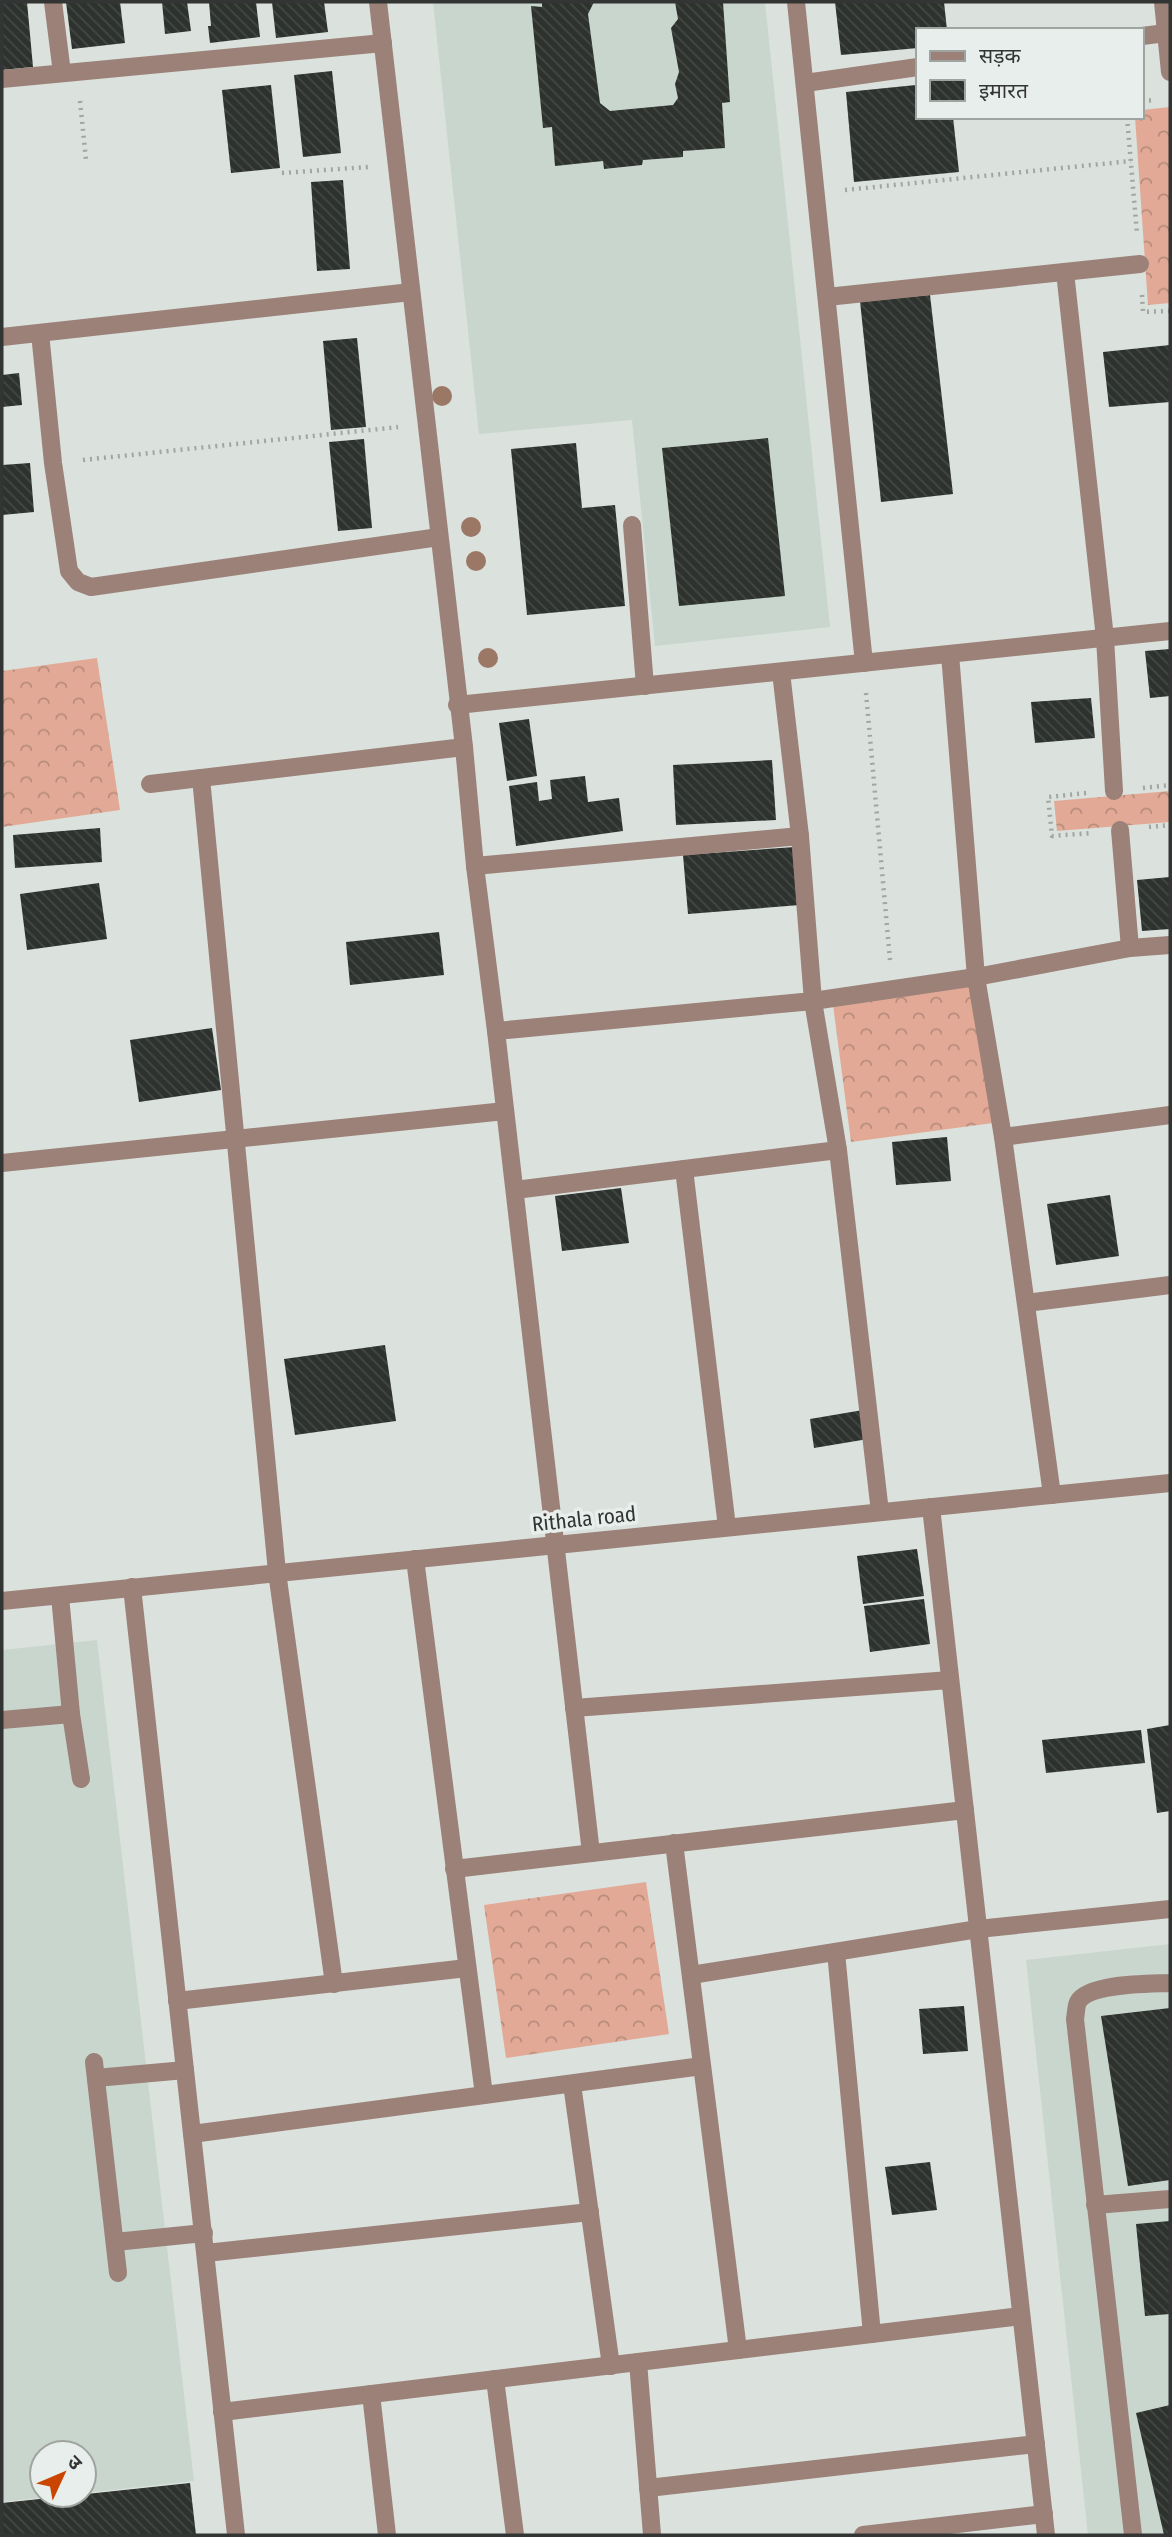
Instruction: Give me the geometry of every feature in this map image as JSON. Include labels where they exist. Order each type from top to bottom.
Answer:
[{"type":"street","points":[[53,2],[69,73]]},
{"type":"street","points":[[378,2],[457,705],[464,747],[475,866],[591,1853]]},
{"type":"street","points":[[796,2],[864,663]]},
{"type":"street","points":[[1163,2],[1170,72]]},
{"type":"street","points":[[1144,36],[1166,33]]},
{"type":"street","points":[[2,79],[383,43]]},
{"type":"street","points":[[805,83],[916,67]]},
{"type":"street","points":[[827,297],[1139,264]]},
{"type":"street","points":[[1065,272],[1105,638],[1114,791]]},
{"type":"street","points":[[2,337],[411,292]]},
{"type":"street","points":[[40,333],[53,463],[69,571],[78,582],[91,587],[439,537]]},
{"type":"street","points":[[632,525],[645,685]]},
{"type":"street","points":[[457,705],[1170,631]]},
{"type":"street","points":[[950,654],[976,977],[1003,1137],[1052,1495]]},
{"type":"street","points":[[780,672],[800,836],[813,1000],[838,1150],[880,1513]]},
{"type":"street","points":[[150,784],[464,747]]},
{"type":"street","points":[[201,778],[277,1572],[334,1983]]},
{"type":"street","points":[[1120,830],[1130,948]]},
{"type":"street","points":[[475,866],[800,836]]},
{"type":"street","points":[[496,1031],[813,1000],[976,977],[1130,948],[1170,945]]},
{"type":"street","points":[[2,1163],[505,1111]]},
{"type":"street","points":[[1003,1137],[1170,1115]]},
{"type":"street","points":[[515,1191],[838,1150]]},
{"type":"street","points":[[684,1169],[727,1527]]},
{"type":"street","points":[[1026,1303],[1170,1285]]},
{"type":"street","name":"Rithala road","points":[[2,1601],[1170,1483]]},
{"type":"street","points":[[931,1507],[1046,2535]]},
{"type":"street","points":[[415,1559],[484,2095]]},
{"type":"street","points":[[132,1587],[236,2535]]},
{"type":"street","points":[[60,1595],[71,1714],[81,1779]]},
{"type":"street","points":[[574,1707],[950,1681]]},
{"type":"street","points":[[2,1720],[71,1714]]},
{"type":"street","points":[[454,1869],[965,1810]]},
{"type":"street","points":[[674,1843],[738,2350]]},
{"type":"street","points":[[691,1975],[978,1929],[1170,1909]]},
{"type":"street","points":[[836,1952],[872,2334]]},
{"type":"street","points":[[177,2001],[467,1968]]},
{"type":"street","points":[[1133,2535],[1075,2019],[1077,2003],[1098,1989],[1170,1983]]},
{"type":"street","points":[[192,2134],[702,2066]]},
{"type":"street","points":[[118,2273],[95,2070],[185,2070]]},
{"type":"street","points":[[572,2084],[611,2366]]},
{"type":"street","points":[[1095,2205],[1170,2199]]},
{"type":"street","points":[[206,2253],[590,2212]]},
{"type":"street","points":[[115,2242],[204,2233]]},
{"type":"street","points":[[222,2412],[1021,2316]]},
{"type":"street","points":[[638,2362],[652,2535]]},
{"type":"street","points":[[495,2379],[515,2535]]},
{"type":"street","points":[[371,2394],[387,2535]]},
{"type":"street","points":[[648,2488],[1036,2444]]},
{"type":"street","points":[[863,2535],[1044,2514]]},
{"type":"path","points":[[69,73],[86,160]]},
{"type":"path","points":[[1127,119],[1143,313],[1170,311]]},
{"type":"path","points":[[816,193],[1131,161]]},
{"type":"path","points":[[282,173],[396,164]]},
{"type":"path","points":[[53,463],[427,424]]},
{"type":"path","points":[[864,663],[892,989]]},
{"type":"shaded area","points":[[433,2],[765,2],[830,627],[655,646],[632,420],[479,434]]},
{"type":"shaded area","points":[[97,1640],[194,2481],[98,2491],[98,2439],[28,2439],[28,2499],[2,2502],[2,1650]]},
{"type":"shaded area","points":[[1170,1944],[1170,2535],[1088,2535],[1026,1960]]},
{"type":"green space","points":[[1170,107],[1170,303],[1148,305],[1135,119],[1144,119],[1144,110]]},
{"type":"green space","points":[[97,658],[120,810],[2,827],[2,671]]},
{"type":"green space","points":[[1170,791],[1170,822],[1057,831],[1054,801]]},
{"type":"green space","points":[[974,986],[993,1123],[851,1142],[833,1005]]},
{"type":"green space","points":[[646,1882],[669,2034],[506,2058],[484,1905]]},
{"type":"building","points":[[2,2],[27,2],[33,67],[2,70]]},
{"type":"building","points":[[66,2],[120,2],[125,43],[72,49]]},
{"type":"building","points":[[162,2],[187,2],[191,31],[165,34]]},
{"type":"building","points":[[209,2],[256,2],[260,37],[210,43]]},
{"type":"building","points":[[272,2],[324,2],[328,32],[276,38]]},
{"type":"building","points":[[542,2],[594,2],[588,14],[600,103],[610,111],[673,105],[678,98],[675,84],[679,72],[671,28],[678,19],[675,2],[723,2],[730,102],[722,103],[725,148],[683,151],[683,157],[643,160],[642,165],[604,169],[603,161],[555,166],[552,127],[543,128],[531,6],[542,7]]},
{"type":"building","points":[[835,2],[944,2],[947,28],[916,28],[916,48],[841,55]]},
{"type":"building","points":[[332,71],[341,153],[303,157],[294,75]]},
{"type":"building","points":[[271,85],[280,168],[231,173],[222,90]]},
{"type":"building","points":[[916,85],[916,119],[953,119],[959,172],[854,182],[846,92]]},
{"type":"building","points":[[343,180],[350,269],[317,271],[311,182]]},
{"type":"building","points":[[930,295],[953,494],[881,502],[860,301]]},
{"type":"building","points":[[357,338],[366,427],[331,430],[323,341]]},
{"type":"building","points":[[1170,345],[1170,402],[1109,407],[1103,352]]},
{"type":"building","points":[[19,373],[22,405],[2,407],[2,375]]},
{"type":"building","points":[[768,438],[785,596],[679,606],[662,448]]},
{"type":"building","points":[[364,439],[372,528],[338,531],[329,442]]},
{"type":"building","points":[[576,443],[582,508],[615,505],[625,606],[527,615],[511,449]]},
{"type":"building","points":[[30,463],[34,512],[2,515],[2,465]]},
{"type":"building","points":[[1170,649],[1170,696],[1150,698],[1145,651]]},
{"type":"building","points":[[1091,698],[1095,738],[1035,743],[1031,702]]},
{"type":"building","points":[[529,719],[537,776],[507,781],[499,723]]},
{"type":"building","points":[[772,760],[776,820],[676,825],[673,765]]},
{"type":"building","points":[[585,776],[588,802],[619,798],[623,831],[516,846],[509,786],[537,782],[539,801],[552,799],[550,780]]},
{"type":"building","points":[[100,828],[102,862],[15,868],[13,835]]},
{"type":"building","points":[[795,847],[800,905],[688,914],[683,855]]},
{"type":"building","points":[[1170,877],[1170,929],[1142,931],[1137,880]]},
{"type":"building","points":[[99,883],[107,939],[27,950],[20,894]]},
{"type":"building","points":[[439,932],[444,975],[350,985],[346,942]]},
{"type":"building","points":[[212,1028],[221,1090],[139,1102],[130,1040]]},
{"type":"building","points":[[947,1137],[951,1181],[896,1185],[892,1142]]},
{"type":"building","points":[[621,1188],[629,1243],[562,1251],[555,1196]]},
{"type":"building","points":[[1110,1195],[1119,1256],[1056,1265],[1047,1204]]},
{"type":"building","points":[[385,1345],[396,1421],[295,1435],[284,1359]]},
{"type":"building","points":[[863,1410],[868,1439],[814,1448],[810,1419]]},
{"type":"building","points":[[917,1549],[924,1596],[863,1604],[857,1556]]},
{"type":"building","points":[[924,1599],[930,1644],[870,1652],[864,1606]]},
{"type":"building","points":[[1170,1725],[1170,1811],[1157,1813],[1147,1729]]},
{"type":"building","points":[[1141,1730],[1145,1763],[1046,1773],[1042,1740]]},
{"type":"building","points":[[964,2006],[968,2051],[923,2054],[919,2009]]},
{"type":"building","points":[[1170,2008],[1170,2180],[1128,2186],[1101,2016]]},
{"type":"building","points":[[930,2162],[937,2210],[892,2215],[885,2167]]},
{"type":"building","points":[[1170,2221],[1170,2314],[1145,2316],[1136,2224]]},
{"type":"building","points":[[1170,2405],[1170,2535],[1164,2535],[1136,2413]]},
{"type":"building","points":[[190,2483],[196,2535],[2,2535],[2,2503],[28,2500],[28,2509],[98,2509],[98,2493]]}]
